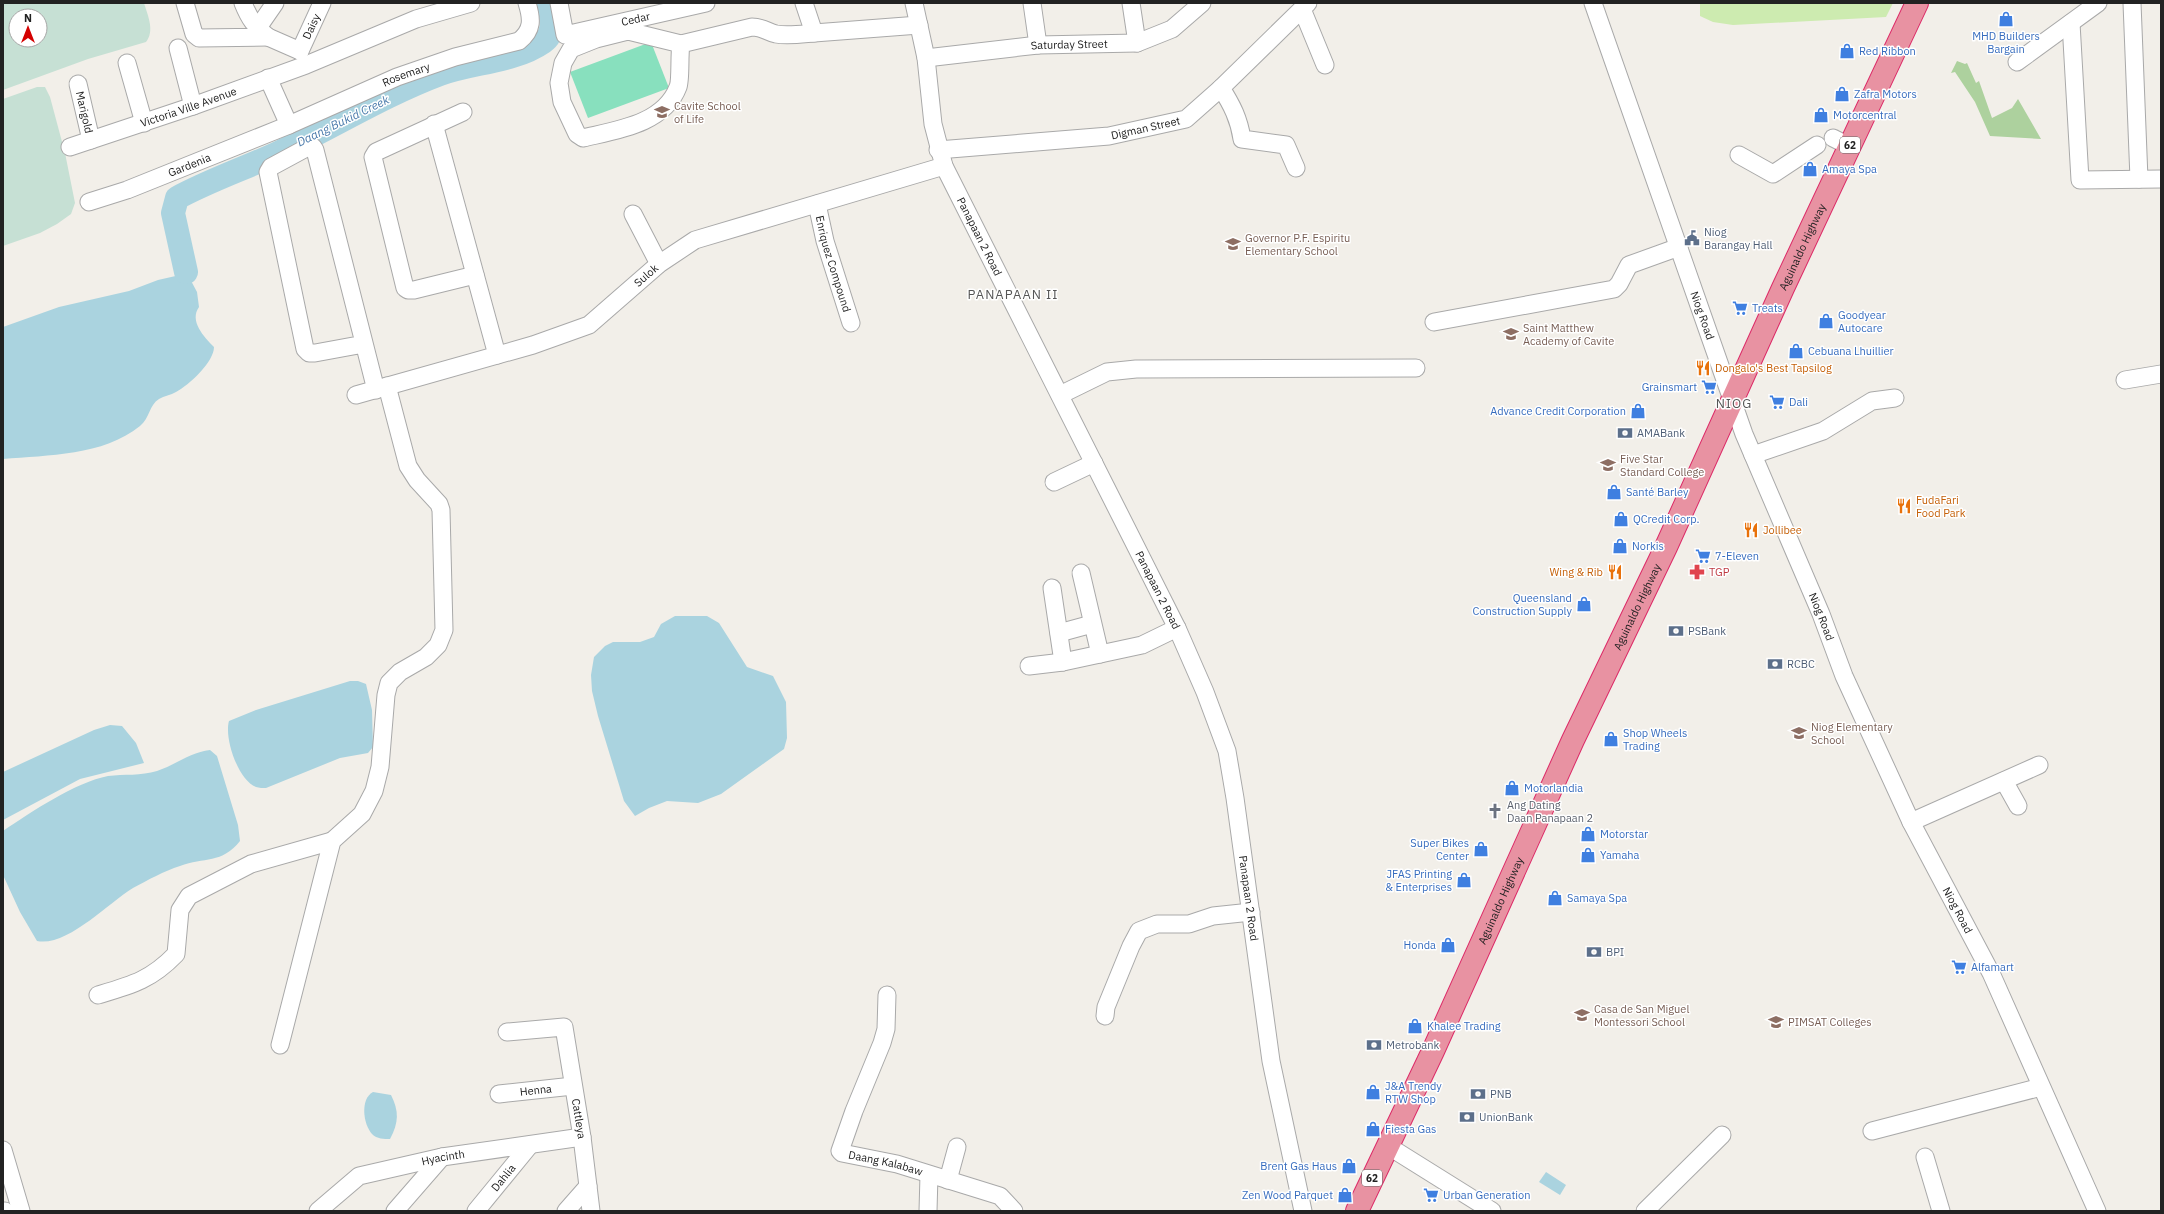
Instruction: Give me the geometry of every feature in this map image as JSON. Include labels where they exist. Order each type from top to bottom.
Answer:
[{"type":"highway","name":"Aguinaldo Highway","points":[[1357,1211],[1573,740],[1669,541],[1733,400],[1841,142],[1917,3]]},
{"type":"street","points":[[185,3],[194,34],[203,39],[263,33]]},
{"type":"street","points":[[243,3],[249,17],[263,33],[303,58]]},
{"type":"street","points":[[263,33],[275,3]]},
{"type":"street","name":"Daisy","points":[[303,58],[322,3]]},
{"type":"street","name":"Victoria Ville Avenue","points":[[70,147],[193,106],[268,78],[303,58],[416,19],[471,3]]},
{"type":"street","name":"Rosemary","points":[[289,125],[397,76],[455,57],[519,41],[527,35],[530,26],[527,3]]},
{"type":"street","name":"Cedar","points":[[559,3],[566,35],[706,3]]},
{"type":"street","points":[[804,3],[814,33]]},
{"type":"street","name":"Panapaan 2 Road","points":[[914,3],[926,58],[933,124],[938,150],[944,166],[1177,628],[1205,692],[1227,751],[1271,1061],[1303,1211]]},
{"type":"street","points":[[1032,3],[1038,45]]},
{"type":"street","points":[[1132,3],[1137,43]]},
{"type":"street","name":"Saturday Street","points":[[926,58],[1038,45],[1137,43],[1172,29],[1202,3]]},
{"type":"street","name":"Niog Road","points":[[1593,3],[1753,455],[1821,614],[1844,676],[1911,822],[1991,973],[2097,1211]]},
{"type":"street","points":[[2017,62],[2098,3]]},
{"type":"street","points":[[2132,3],[2139,179]]},
{"type":"street","points":[[1305,6],[1325,65]]},
{"type":"street","name":"Digman Street","points":[[938,150],[1117,134],[1186,119],[1221,88],[1305,6]]},
{"type":"street","points":[[2071,23],[2080,180],[2161,179]]},
{"type":"street","points":[[681,44],[678,87],[664,109],[641,122],[615,130],[583,138],[577,134],[562,102],[559,83],[563,63],[571,49],[596,39],[628,31],[681,44],[752,27],[763,27],[773,33],[781,35],[918,25]]},
{"type":"street","points":[[178,48],[193,106]]},
{"type":"street","points":[[127,63],[144,123]]},
{"type":"street","points":[[268,78],[289,125]]},
{"type":"street","name":"Marigold","points":[[78,84],[91,140]]},
{"type":"street","points":[[1221,88],[1236,113],[1242,139],[1286,145],[1296,168]]},
{"type":"street","points":[[463,112],[434,124],[376,152],[373,156],[405,288],[408,290],[414,290],[475,275]]},
{"type":"street","points":[[434,124],[497,355]]},
{"type":"street","name":"Gardenia","points":[[89,202],[128,190],[289,125]]},
{"type":"street","points":[[1739,155],[1773,174],[1817,144]]},
{"type":"street","points":[[98,995],[136,984],[162,967],[176,954],[180,910],[189,896],[251,864],[332,841],[362,814],[374,791],[380,767],[386,695],[389,683],[400,672],[426,657],[438,645],[444,630],[441,510],[439,504],[417,480],[408,466],[364,344],[315,150],[313,147],[308,147],[271,167],[268,172],[305,349],[309,353],[315,353],[364,344]]},
{"type":"street","name":"Sulok","points":[[356,395],[497,355],[590,325],[658,264],[695,240],[944,166]]},
{"type":"street","name":"Enriquez Compound","points":[[817,204],[825,241],[851,324]]},
{"type":"street","points":[[633,214],[658,264]]},
{"type":"street","points":[[1434,322],[1614,289],[1619,284],[1629,265],[1679,247]]},
{"type":"street","points":[[1060,395],[1106,372],[1136,369],[1416,368]]},
{"type":"street","points":[[2125,380],[2161,374]]},
{"type":"street","points":[[1753,455],[1823,431],[1872,401],[1895,398]]},
{"type":"street","points":[[1054,482],[1094,463]]},
{"type":"street","points":[[1081,573],[1100,654]]},
{"type":"street","points":[[1052,588],[1063,662]]},
{"type":"street","points":[[1059,634],[1092,624]]},
{"type":"street","points":[[1029,666],[1063,662],[1142,645],[1177,628]]},
{"type":"street","points":[[1911,822],[2039,765]]},
{"type":"street","points":[[2004,781],[2018,806]]},
{"type":"street","points":[[280,1045],[332,841]]},
{"type":"street","points":[[1105,1016],[1106,1007],[1130,946],[1139,931],[1152,925],[1189,924],[1213,916],[1251,912]]},
{"type":"street","name":"Daang Kalabaw","points":[[887,995],[886,1029],[882,1043],[854,1111],[840,1150],[842,1153],[897,1164],[1000,1196],[1014,1211]]},
{"type":"street","name":"Cattleya","points":[[508,1032],[564,1027],[582,1137],[591,1211]]},
{"type":"street","name":"Henna","points":[[499,1094],[573,1086]]},
{"type":"street","points":[[1872,1131],[2041,1087]]},
{"type":"street","points":[[1645,1211],[1722,1136]]},
{"type":"street","name":"Hyacinth","points":[[318,1211],[359,1176],[442,1158],[582,1137]]},
{"type":"street","name":"Dahlia","points":[[476,1211],[530,1145]]},
{"type":"street","points":[[1388,1146],[1492,1211]]},
{"type":"street","points":[[948,1180],[956,1147]]},
{"type":"street","points":[[3,1150],[21,1211]]},
{"type":"street","points":[[395,1211],[442,1158]]},
{"type":"street","points":[[1925,1158],[1941,1211]]},
{"type":"street","points":[[928,1211],[929,1175]]},
{"type":"street","points":[[566,1211],[588,1186]]},
{"type":"green space","points":[[3,3],[144,3],[149,18],[150,28],[149,38],[146,42],[88,59],[3,90]]},
{"type":"green space","points":[[1700,3],[1893,3],[1886,17],[1733,25],[1713,22],[1700,16]]},
{"type":"green space","points":[[651,42],[669,88],[588,118],[570,72]]},
{"type":"green space","points":[[1957,61],[1965,64],[1967,63],[1976,83],[1979,81],[1992,118],[2012,108],[2018,99],[2041,139],[1990,136],[1975,102],[1955,72],[1951,73]]},
{"type":"green space","points":[[37,87],[45,87],[50,97],[65,153],[75,203],[71,214],[57,224],[40,233],[3,246],[3,99]]},
{"type":"water","points":[[180,275],[189,277],[197,292],[199,307],[196,312],[197,323],[202,334],[214,347],[210,359],[194,379],[181,389],[161,398],[156,402],[140,426],[125,436],[109,443],[92,449],[56,455],[3,459],[3,327],[59,307],[129,291],[158,280]]},
{"type":"water","points":[[675,616],[707,616],[719,623],[747,667],[773,676],[786,702],[787,738],[784,749],[721,794],[698,803],[667,801],[649,808],[635,816],[624,801],[598,716],[592,691],[591,675],[594,657],[605,646],[613,642],[640,642],[654,637],[661,624]]},
{"type":"water","points":[[350,681],[358,681],[366,684],[372,710],[373,747],[368,753],[340,758],[266,788],[256,787],[249,783],[238,768],[234,758],[229,738],[229,721],[256,710]]},
{"type":"water","points":[[110,725],[122,726],[136,743],[144,763],[80,779],[3,820],[3,772],[94,730]]},
{"type":"water","points":[[210,750],[217,756],[238,825],[240,841],[233,848],[219,857],[189,863],[174,868],[133,888],[86,923],[61,938],[49,941],[37,941],[20,912],[3,875],[3,831],[27,815],[82,784],[108,776],[151,773],[196,753]]},
{"type":"water","points":[[373,1092],[391,1095],[394,1101],[397,1117],[390,1139],[376,1137],[369,1130],[364,1112],[366,1100]]},
{"type":"water","points":[[1546,1172],[1566,1185],[1560,1195],[1539,1182]]},
{"type":"waterway","name":"Daang Bukid Creek","points":[[186,272],[173,213],[177,198],[202,185],[280,152],[419,82],[453,70],[506,58],[532,49],[543,42],[550,34],[552,19],[548,3]]},
{"type":"place","name":"MHD Builders Bargain","points":[[2006,19]]},
{"type":"place","name":"Red Ribbon","points":[[1847,51]]},
{"type":"place","name":"Zafra Motors","points":[[1842,94]]},
{"type":"place","name":"Cavite School of Life","points":[[662,112]]},
{"type":"place","name":"Motorcentral","points":[[1821,115]]},
{"type":"place","name":"Amaya Spa","points":[[1810,169]]},
{"type":"place","name":"Niog Barangay Hall","points":[[1692,238]]},
{"type":"place","name":"Governor P.F. Espiritu Elementary School","points":[[1233,244]]},
{"type":"place","name":"Treats","points":[[1740,308]]},
{"type":"place","name":"Goodyear Autocare","points":[[1826,321]]},
{"type":"place","name":"Saint Matthew Academy of Cavite","points":[[1511,334]]},
{"type":"place","name":"Cebuana Lhuillier","points":[[1796,351]]},
{"type":"place","name":"Dongalo's Best Tapsilog","points":[[1703,368]]},
{"type":"place","name":"Grainsmart","points":[[1709,387]]},
{"type":"place","name":"Dali","points":[[1777,402]]},
{"type":"place","name":"Advance Credit Corporation","points":[[1638,411]]},
{"type":"place","name":"AMABank","points":[[1625,433]]},
{"type":"place","name":"Five Star Standard College","points":[[1608,465]]},
{"type":"place","name":"Santé Barley","points":[[1614,492]]},
{"type":"place","name":"FudaFari Food Park","points":[[1904,506]]},
{"type":"place","name":"QCredit Corp.","points":[[1621,519]]},
{"type":"place","name":"Jollibee","points":[[1751,530]]},
{"type":"place","name":"Norkis","points":[[1620,546]]},
{"type":"place","name":"7-Eleven","points":[[1703,556]]},
{"type":"place","name":"Wing & Rib","points":[[1615,572]]},
{"type":"place","name":"TGP","points":[[1697,572]]},
{"type":"place","name":"Queensland Construction Supply","points":[[1584,604]]},
{"type":"place","name":"PSBank","points":[[1676,631]]},
{"type":"place","name":"RCBC","points":[[1775,664]]},
{"type":"place","name":"Niog Elementary School","points":[[1799,733]]},
{"type":"place","name":"Shop Wheels Trading","points":[[1611,739]]},
{"type":"place","name":"Motorlandia","points":[[1512,788]]},
{"type":"place","name":"Ang Dating Daan Panapaan 2","points":[[1495,811]]},
{"type":"place","name":"Motorstar","points":[[1588,834]]},
{"type":"place","name":"Super Bikes Center","points":[[1481,849]]},
{"type":"place","name":"Yamaha","points":[[1588,855]]},
{"type":"place","name":"JFAS Printing & Enterprises","points":[[1464,880]]},
{"type":"place","name":"Samaya Spa","points":[[1555,898]]},
{"type":"place","name":"Honda","points":[[1448,945]]},
{"type":"place","name":"BPI","points":[[1594,952]]},
{"type":"place","name":"Alfamart","points":[[1959,967]]},
{"type":"place","name":"Casa de San Miguel Montessori School","points":[[1582,1015]]},
{"type":"place","name":"PIMSAT Colleges","points":[[1776,1022]]},
{"type":"place","name":"Khalee Trading","points":[[1415,1026]]},
{"type":"place","name":"Metrobank","points":[[1374,1045]]},
{"type":"place","name":"J&A Trendy RTW Shop","points":[[1373,1092]]},
{"type":"place","name":"PNB","points":[[1478,1094]]},
{"type":"place","name":"UnionBank","points":[[1467,1117]]},
{"type":"place","name":"Fiesta Gas","points":[[1373,1129]]},
{"type":"place","name":"Brent Gas Haus","points":[[1349,1166]]},
{"type":"place","name":"Zen Wood Parquet","points":[[1345,1195]]},
{"type":"place","name":"Urban Generation","points":[[1431,1195]]},
{"type":"district","name":"PANAPAAN II","points":[[1013,294]]},
{"type":"district","name":"NIOG","points":[[1734,403]]}]
